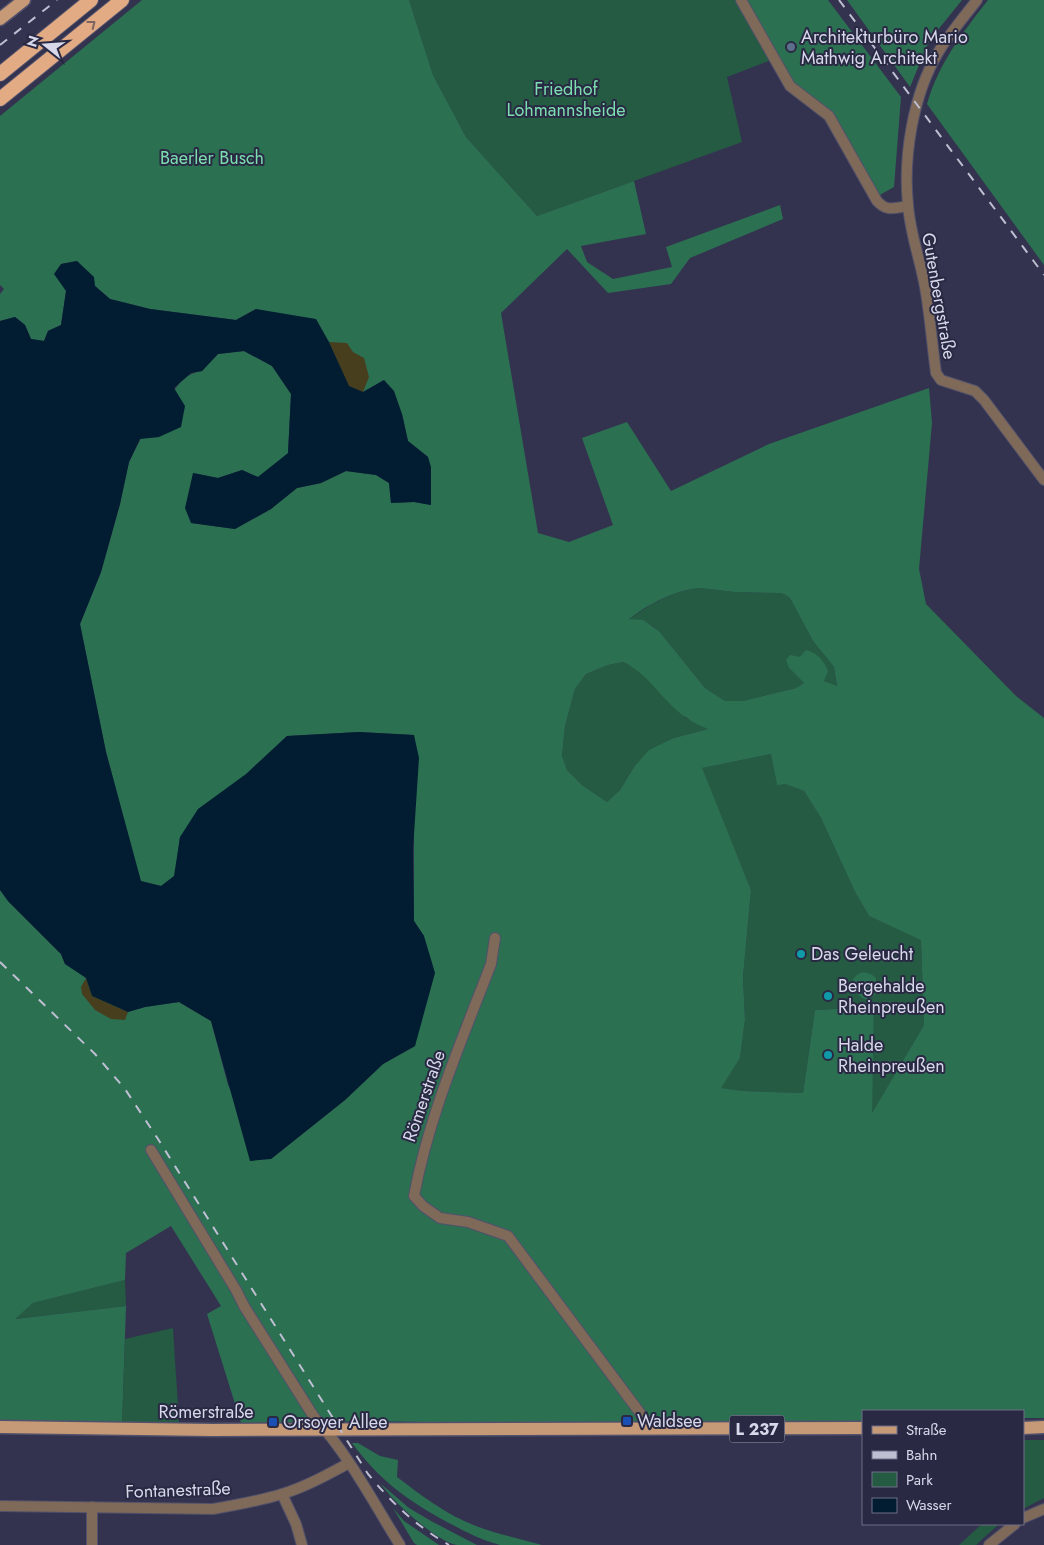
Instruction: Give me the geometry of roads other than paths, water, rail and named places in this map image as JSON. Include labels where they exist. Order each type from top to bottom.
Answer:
[{"type":"highway","points":[[0,74],[91,0]]},
{"type":"highway","points":[[0,99],[122,0]]},
{"type":"main road","points":[[0,19],[24,0]]},
{"type":"main road","points":[[1024,1428],[1044,1427]]},
{"type":"main road","name":"Römerstraße","points":[[0,1428],[862,1428]]},
{"type":"street","points":[[742,0],[790,86],[829,116],[876,201],[882,207],[889,209],[908,206]]},
{"type":"street","name":"Gutenbergstraße","points":[[978,0],[953,30],[938,53],[926,78],[914,119],[909,147],[906,170],[908,206],[925,287],[936,373],[941,380],[970,389],[984,400],[1044,480]]},
{"type":"street","name":"Römerstraße","points":[[495,938],[491,964],[429,1130],[414,1196],[423,1206],[440,1218],[468,1222],[508,1236],[652,1429]]},
{"type":"street","points":[[151,1150],[249,1314],[314,1417],[349,1463],[400,1545]]},
{"type":"street","name":"Fontanestraße","points":[[0,1506],[213,1509],[282,1494],[319,1480],[349,1463]]},
{"type":"street","points":[[282,1494],[296,1524],[302,1545]]},
{"type":"street","points":[[92,1507],[92,1545]]},
{"type":"street","points":[[1024,1518],[1044,1509]]},
{"type":"street","points":[[988,1545],[1014,1525]]},
{"type":"water","points":[[77,261],[94,277],[95,286],[110,299],[150,309],[236,320],[256,309],[316,319],[349,386],[363,392],[384,380],[394,391],[402,414],[408,441],[428,457],[431,467],[431,505],[414,502],[391,503],[389,483],[376,475],[346,471],[321,483],[297,488],[271,509],[235,529],[191,523],[185,508],[193,473],[218,478],[242,470],[258,477],[288,453],[291,394],[272,366],[244,351],[218,354],[202,371],[191,373],[174,388],[185,406],[181,427],[159,437],[140,439],[129,462],[120,504],[101,572],[80,624],[106,752],[141,881],[161,886],[174,876],[180,837],[198,809],[246,774],[287,736],[359,732],[414,735],[419,758],[413,850],[414,921],[424,936],[435,973],[415,1046],[383,1064],[345,1100],[271,1159],[250,1161],[211,1021],[179,1002],[145,1007],[128,1012],[92,996],[86,978],[65,964],[61,954],[8,901],[0,890],[0,321],[15,317],[25,325],[31,339],[44,341],[48,331],[61,325],[66,291],[54,274],[61,264]]},
{"type":"railway","points":[[0,45],[57,0]]},
{"type":"railway","points":[[839,0],[1044,275]]},
{"type":"railway","points":[[0,962],[95,1054],[125,1089],[368,1474],[405,1513],[449,1545]]},
{"type":"place","name":"Architekturbüro Mario Mathwig Architekt","points":[[791,47]]},
{"type":"place","name":"Das Geleucht","points":[[801,954]]},
{"type":"place","name":"Bergehalde Rheinpreußen","points":[[828,996]]},
{"type":"place","name":"Halde Rheinpreußen","points":[[828,1055]]},
{"type":"place","name":"Waldsee","points":[[627,1421]]},
{"type":"place","name":"Orsoyer Allee","points":[[273,1422]]},
{"type":"park label","name":"Friedhof Lohmannsheide","points":[[566,99]]},
{"type":"park label","name":"Baerler Busch","points":[[212,158]]}]
